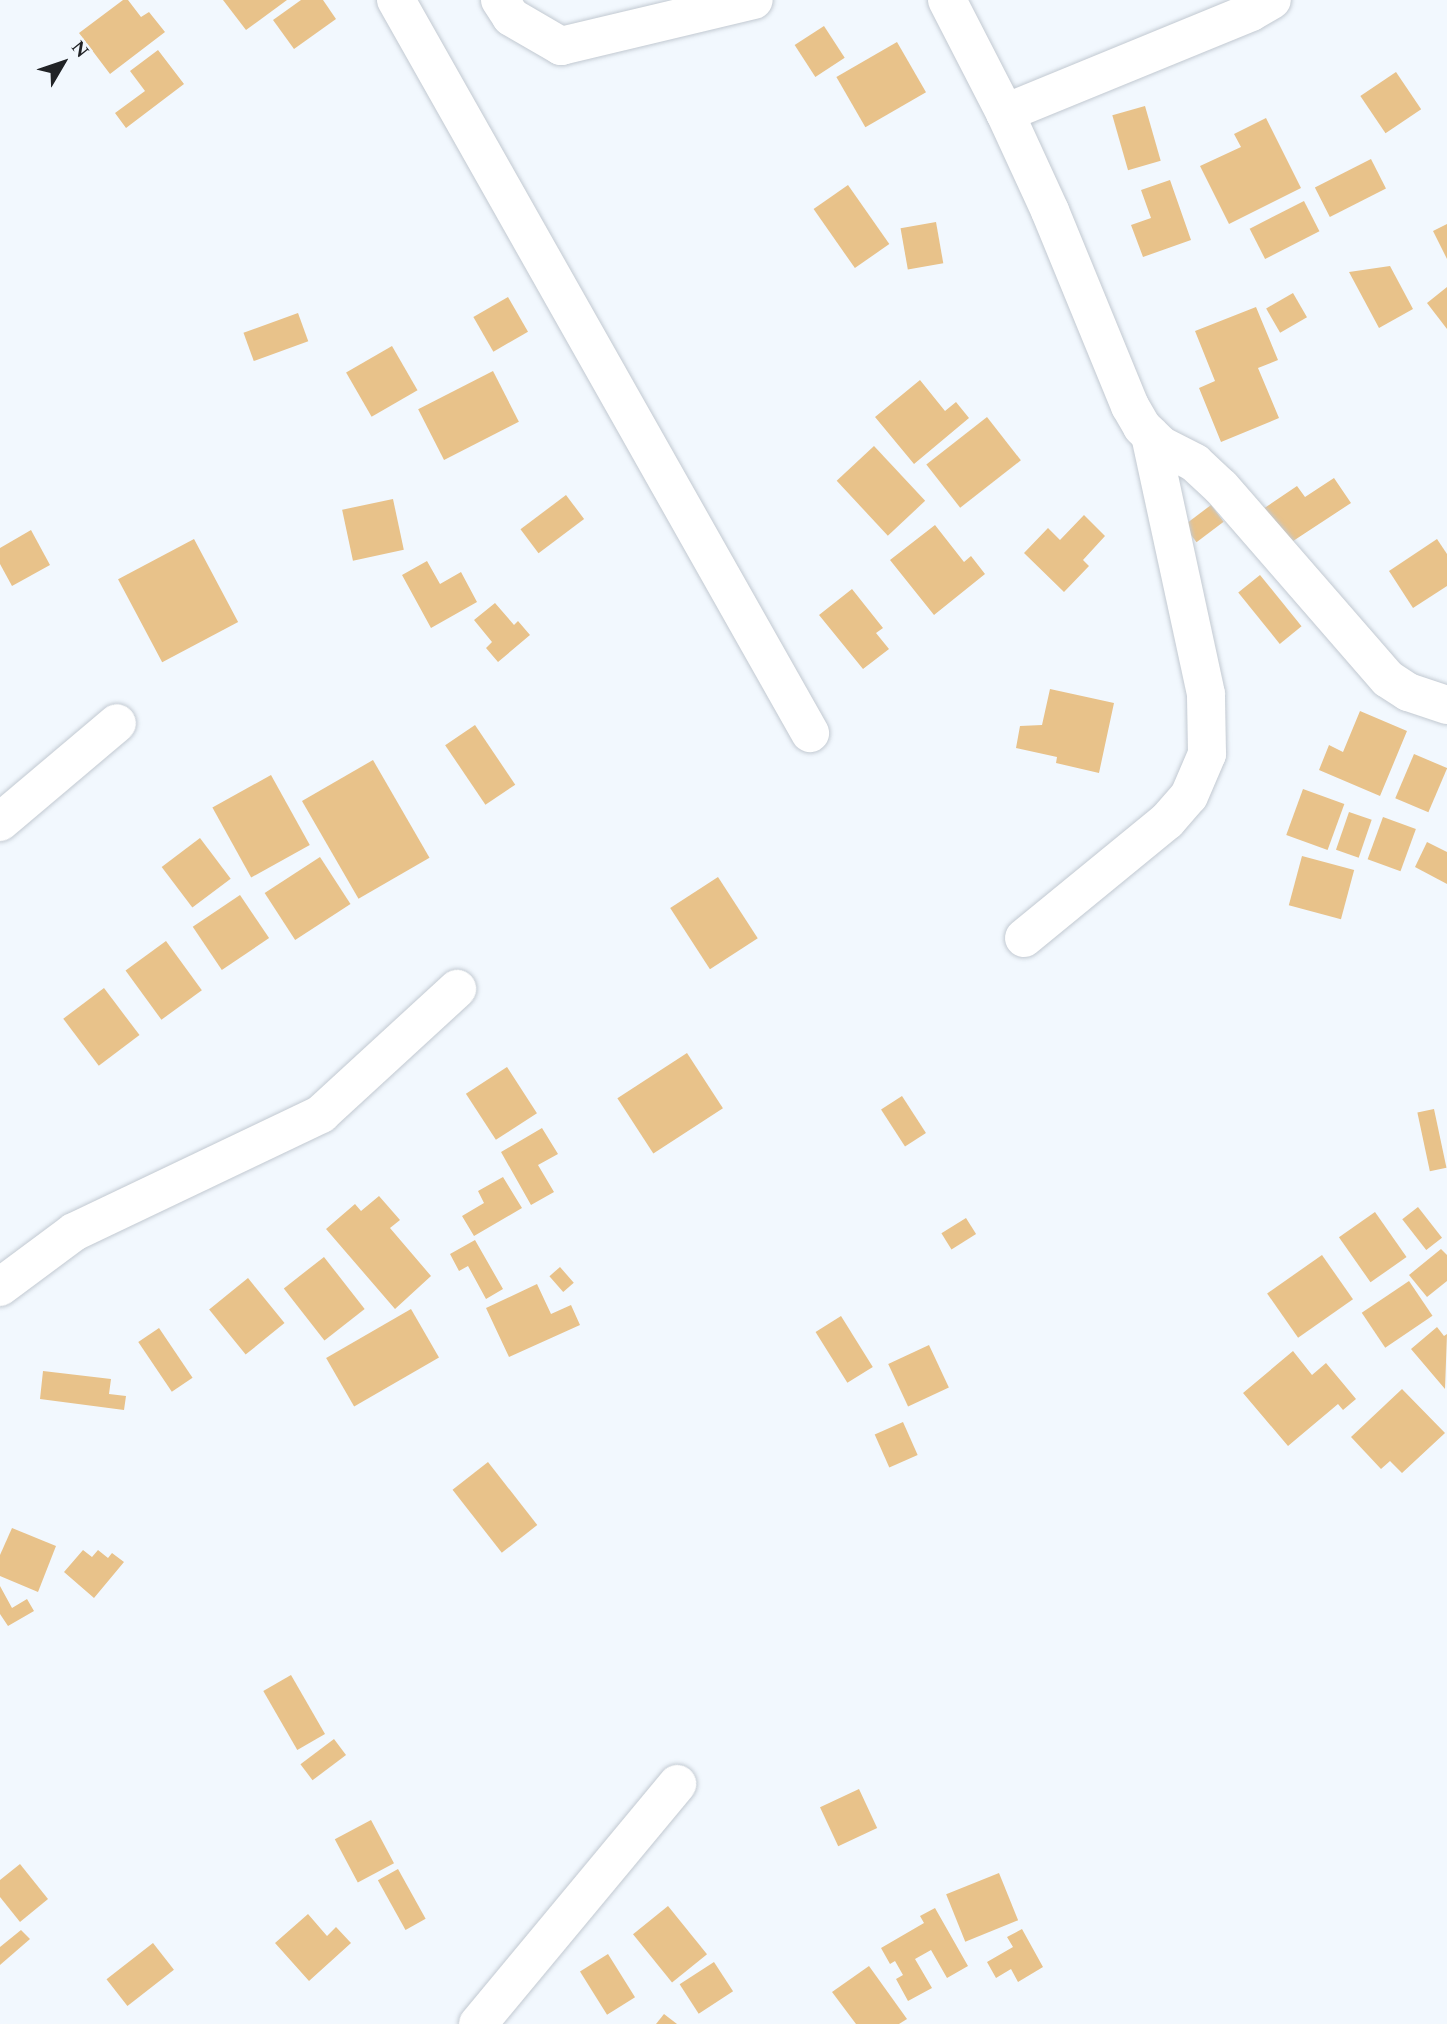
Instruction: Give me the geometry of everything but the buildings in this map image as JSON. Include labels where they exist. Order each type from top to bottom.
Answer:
[{"type":"street","points":[[397,0],[810,733]]},
{"type":"street","points":[[500,0],[512,17],[561,46],[754,0]]},
{"type":"street","points":[[947,0],[1005,113],[1050,211],[1130,406],[1150,435],[1163,446],[1195,463],[1221,488],[1388,678],[1408,692],[1447,705]]},
{"type":"street","points":[[1005,113],[1251,12],[1272,0]]},
{"type":"street","points":[[1024,938],[1167,821],[1189,796],[1207,754],[1206,694],[1150,435]]},
{"type":"street","points":[[0,822],[117,723]]},
{"type":"street","points":[[0,1287],[74,1232],[321,1114],[457,989]]},
{"type":"street","points":[[478,2024],[677,1784]]}]
